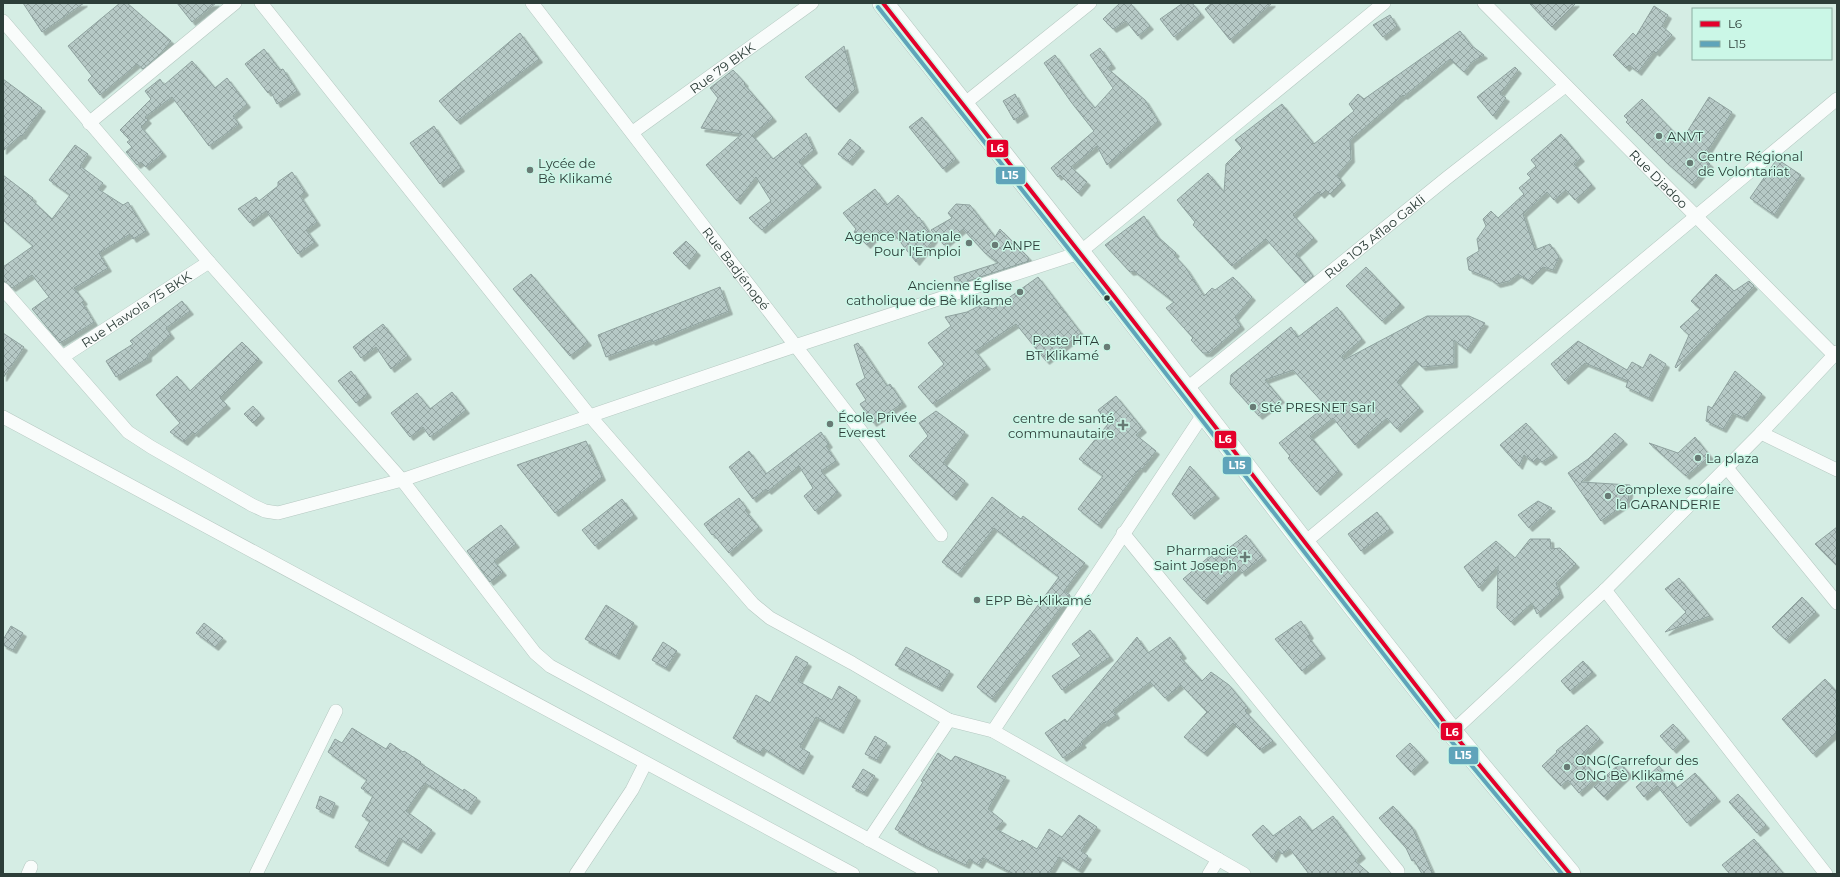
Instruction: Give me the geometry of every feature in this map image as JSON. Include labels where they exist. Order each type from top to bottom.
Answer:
[{"type":"main road","points":[[883,3],[964,104],[1079,254],[1452,732],[1570,874]]},
{"type":"street","points":[[89,123],[235,3]]},
{"type":"street","points":[[261,3],[590,416],[753,604],[762,612],[949,720],[993,731],[1244,874]]},
{"type":"street","name":"Rue Badjénopé","points":[[532,3],[633,132],[795,346],[941,535]]},
{"type":"street","name":"Rue 79 BKK","points":[[633,132],[812,3]]},
{"type":"street","points":[[964,104],[1090,3]]},
{"type":"street","points":[[3,289],[64,356],[128,432],[151,447],[265,511],[278,513],[402,480],[795,346],[1079,254],[1384,3]]},
{"type":"street","name":"Rue Djadoo","points":[[1484,3],[1696,216],[1836,353]]},
{"type":"street","points":[[3,21],[209,262],[402,480],[535,653],[546,663],[932,874]]},
{"type":"street","name":"Rue 1O3 Aflao Gakli","points":[[1185,390],[1448,178],[1566,86]]},
{"type":"street","points":[[1304,543],[1837,99]]},
{"type":"street","name":"Rue Hawola 75 BKK","points":[[64,356],[209,262]]},
{"type":"street","points":[[1452,732],[1605,590],[1762,433],[1836,353]]},
{"type":"street","points":[[993,731],[1204,413]]},
{"type":"street","points":[[3,417],[399,629],[645,764],[853,874]]},
{"type":"street","points":[[1762,433],[1837,470]]},
{"type":"street","points":[[1727,468],[1837,603]]},
{"type":"street","points":[[1123,533],[1398,871],[1398,874]]},
{"type":"street","points":[[1605,590],[1826,874]]},
{"type":"street","points":[[256,874],[336,711]]},
{"type":"street","points":[[869,840],[949,720]]},
{"type":"street","points":[[576,874],[632,790],[645,764]]},
{"type":"street","points":[[1209,874],[1218,859]]},
{"type":"building","points":[[23,3],[84,3],[42,32]]},
{"type":"building","points":[[120,3],[127,3],[171,41],[159,55],[143,69],[137,64],[100,95],[88,80],[92,76],[68,46]]},
{"type":"building","points":[[177,3],[216,3],[192,22]]},
{"type":"building","points":[[1120,3],[1130,3],[1150,26],[1138,36],[1126,21],[1113,29],[1103,19]]},
{"type":"building","points":[[1183,3],[1192,3],[1201,14],[1174,37],[1160,19]]},
{"type":"building","points":[[1212,3],[1272,3],[1230,40],[1205,9]]},
{"type":"building","points":[[1529,3],[1576,3],[1552,27]]},
{"type":"building","points":[[1654,6],[1668,15],[1662,26],[1672,35],[1656,53],[1654,51],[1638,72],[1629,65],[1626,68],[1613,55],[1633,33],[1636,36]]},
{"type":"building","points":[[1390,15],[1397,26],[1383,37],[1373,25]]},
{"type":"building","points":[[1460,31],[1472,46],[1484,55],[1473,61],[1464,72],[1450,59],[1404,96],[1403,95],[1350,140],[1351,159],[1337,175],[1342,182],[1330,194],[1326,190],[1321,195],[1318,192],[1293,215],[1314,238],[1296,254],[1313,276],[1305,283],[1266,239],[1232,266],[1193,225],[1195,222],[1177,200],[1208,173],[1224,192],[1226,164],[1242,148],[1235,140],[1282,104],[1314,144],[1354,111],[1349,104],[1358,94],[1364,99]]},
{"type":"building","points":[[520,33],[539,59],[457,121],[439,101]]},
{"type":"building","points":[[844,46],[855,89],[836,109],[805,77]]},
{"type":"building","points":[[1100,48],[1112,65],[1107,68],[1145,100],[1158,121],[1107,165],[1097,146],[1071,167],[1087,182],[1078,193],[1060,175],[1058,177],[1051,168],[1094,131],[1071,102],[1044,63],[1055,55],[1095,108],[1113,88],[1090,55]]},
{"type":"building","points":[[264,49],[280,70],[283,69],[297,91],[277,104],[270,90],[268,93],[245,64]]},
{"type":"building","points":[[192,61],[215,88],[227,78],[247,104],[233,116],[239,124],[209,146],[172,97],[145,117],[148,120],[141,127],[163,153],[146,167],[141,162],[137,165],[126,152],[132,147],[127,142],[130,140],[120,130],[151,99],[145,91],[160,79],[164,85]]},
{"type":"building","points":[[1515,67],[1518,70],[1500,94],[1506,98],[1493,116],[1477,97]]},
{"type":"building","points":[[733,70],[773,118],[752,135],[773,159],[806,133],[814,150],[799,162],[818,184],[762,230],[749,218],[771,201],[756,177],[737,201],[706,165],[742,134],[701,128],[718,98],[710,88]]},
{"type":"building","points":[[3,79],[42,108],[22,136],[21,135],[3,151]]},
{"type":"building","points":[[1015,94],[1025,113],[1014,120],[1003,101]]},
{"type":"building","points":[[1709,97],[1732,112],[1703,158],[1710,164],[1692,185],[1667,163],[1626,122],[1628,120],[1624,116],[1642,99],[1682,140]]},
{"type":"building","points":[[922,117],[956,159],[943,169],[909,127]]},
{"type":"building","points":[[434,126],[461,168],[440,184],[410,143]]},
{"type":"building","points":[[1561,134],[1581,158],[1574,164],[1592,185],[1575,200],[1566,190],[1554,200],[1547,192],[1523,214],[1535,250],[1550,244],[1559,257],[1553,270],[1543,267],[1529,281],[1518,274],[1509,281],[1497,284],[1489,278],[1469,270],[1467,258],[1479,251],[1477,239],[1486,226],[1483,219],[1491,211],[1498,218],[1524,194],[1519,188],[1531,178],[1527,174],[1536,166],[1531,160]]},
{"type":"building","points":[[850,139],[861,148],[849,162],[838,154]]},
{"type":"building","points":[[75,145],[88,154],[80,166],[103,183],[98,189],[123,205],[128,202],[146,231],[133,239],[130,234],[99,253],[108,268],[74,288],[84,301],[82,302],[94,322],[60,343],[32,309],[49,297],[32,275],[12,288],[3,280],[3,267],[33,246],[3,220],[3,175],[33,198],[32,200],[52,219],[70,195],[49,180]]},
{"type":"building","points":[[1777,159],[1801,175],[1774,215],[1750,198]]},
{"type":"building","points":[[292,172],[305,192],[300,196],[317,222],[306,230],[315,242],[298,254],[266,211],[250,223],[238,209],[256,197],[259,201],[278,186],[278,182]]},
{"type":"building","points":[[875,189],[887,205],[898,195],[918,218],[919,217],[934,239],[916,262],[894,234],[888,238],[881,230],[867,245],[854,232],[856,229],[843,213]]},
{"type":"building","points":[[956,204],[970,205],[995,237],[1000,229],[1028,257],[1029,261],[956,285],[954,277],[998,263],[985,253],[963,229],[944,245],[931,230],[952,218],[948,213]]},
{"type":"building","points":[[1144,216],[1157,236],[1176,253],[1174,255],[1186,268],[1204,296],[1212,288],[1215,290],[1233,277],[1252,297],[1235,317],[1241,326],[1209,353],[1203,353],[1191,340],[1193,338],[1166,308],[1174,302],[1134,271],[1130,272],[1105,245]]},
{"type":"building","points":[[686,241],[697,252],[686,266],[673,253]]},
{"type":"building","points":[[1366,267],[1401,304],[1382,321],[1346,286]]},
{"type":"building","points":[[531,274],[588,342],[570,356],[513,289]]},
{"type":"building","points":[[1716,274],[1734,291],[1749,281],[1754,286],[1676,368],[1675,367],[1689,335],[1680,327],[1700,309],[1691,301]]},
{"type":"building","points":[[1038,277],[1081,333],[1046,361],[1016,324],[975,351],[987,366],[933,404],[918,387],[944,364],[928,343],[951,326],[945,317],[967,312],[981,305],[993,309]]},
{"type":"building","points":[[720,287],[729,311],[652,342],[651,340],[606,357],[598,335]]},
{"type":"building","points":[[182,301],[190,311],[166,328],[171,335],[148,354],[148,358],[116,377],[106,361],[133,344],[130,341]]},
{"type":"building","points":[[1337,307],[1362,339],[1342,356],[1344,360],[1427,316],[1469,316],[1485,323],[1467,350],[1454,340],[1454,364],[1422,367],[1416,361],[1397,382],[1420,408],[1397,429],[1387,418],[1355,445],[1333,418],[1310,436],[1339,471],[1317,492],[1288,458],[1290,456],[1279,443],[1326,406],[1293,370],[1265,380],[1281,399],[1259,416],[1230,384],[1231,375],[1291,327],[1298,337]]},
{"type":"building","points":[[383,324],[408,356],[391,369],[376,347],[361,358],[353,347]]},
{"type":"building","points":[[3,333],[24,347],[3,378]]},
{"type":"building","points":[[1578,341],[1627,370],[1632,362],[1643,368],[1650,354],[1666,364],[1649,398],[1626,387],[1628,381],[1585,363],[1565,381],[1551,364]]},
{"type":"building","points":[[242,342],[259,359],[220,398],[227,405],[195,434],[193,432],[184,442],[170,432],[180,423],[156,395],[177,376],[190,391]]},
{"type":"building","points":[[858,343],[887,386],[890,384],[903,403],[873,423],[860,404],[866,400],[856,384],[865,378],[854,345]]},
{"type":"building","points":[[351,371],[368,394],[356,403],[338,381]]},
{"type":"building","points":[[1735,371],[1762,394],[1744,418],[1733,413],[1723,429],[1706,421],[1708,406],[1712,408]]},
{"type":"building","points":[[452,392],[466,410],[430,437],[423,427],[410,437],[391,413],[417,393],[430,409]]},
{"type":"building","points":[[1116,396],[1143,429],[1136,435],[1156,451],[1142,469],[1140,468],[1098,525],[1078,509],[1103,476],[1079,459],[1108,424],[1098,410]]},
{"type":"building","points":[[253,406],[261,415],[253,423],[244,414]]},
{"type":"building","points":[[936,411],[965,432],[943,463],[965,481],[953,497],[909,456],[928,436],[919,423]]},
{"type":"building","points":[[1526,423],[1554,454],[1542,462],[1537,458],[1533,462],[1524,455],[1519,466],[1500,445]]},
{"type":"building","points":[[821,432],[829,444],[826,446],[836,461],[821,471],[838,492],[815,511],[804,496],[813,488],[799,466],[768,491],[766,489],[753,499],[729,467],[749,451],[766,474]]},
{"type":"building","points":[[1615,433],[1624,441],[1581,482],[1630,485],[1628,502],[1601,521],[1568,473],[1588,459]]},
{"type":"building","points":[[1695,437],[1710,456],[1686,476],[1649,443],[1678,453]]},
{"type":"building","points":[[586,441],[602,477],[555,513],[517,465]]},
{"type":"building","points":[[1190,466],[1216,495],[1191,516],[1172,494]]},
{"type":"building","points":[[992,497],[1021,519],[1023,516],[1085,563],[1064,591],[1070,595],[992,699],[977,687],[1059,577],[994,528],[958,574],[942,562]]},
{"type":"building","points":[[739,498],[747,509],[745,510],[759,527],[729,553],[704,524]]},
{"type":"building","points":[[622,499],[634,515],[595,546],[582,530]]},
{"type":"building","points":[[1538,501],[1552,508],[1529,528],[1518,515]]},
{"type":"building","points":[[1377,512],[1390,529],[1361,551],[1348,534]]},
{"type":"building","points":[[501,525],[516,544],[494,561],[503,572],[490,582],[467,551]]},
{"type":"building","points":[[1837,527],[1837,566],[1815,544]]},
{"type":"building","points":[[1246,535],[1263,557],[1242,573],[1239,569],[1204,601],[1183,579],[1211,555],[1214,559]]},
{"type":"building","points":[[1530,539],[1550,539],[1551,549],[1560,548],[1576,564],[1556,583],[1560,594],[1537,614],[1532,603],[1511,622],[1497,608],[1498,566],[1479,588],[1464,567],[1496,541],[1515,558]]},
{"type":"building","points":[[1679,578],[1710,616],[1665,632],[1686,612],[1665,589]]},
{"type":"building","points":[[1802,597],[1816,612],[1786,640],[1772,627]]},
{"type":"building","points":[[606,605],[634,623],[616,656],[585,639]]},
{"type":"building","points":[[1301,621],[1310,635],[1308,637],[1322,655],[1302,671],[1275,639]]},
{"type":"building","points":[[204,623],[223,638],[215,647],[196,633]]},
{"type":"building","points":[[11,626],[23,633],[13,650],[3,645],[3,640]]},
{"type":"building","points":[[1090,630],[1110,657],[1062,690],[1052,676],[1081,656],[1072,644]]},
{"type":"building","points":[[1137,637],[1148,653],[1170,637],[1183,655],[1180,657],[1202,681],[1211,672],[1229,685],[1248,708],[1245,711],[1273,741],[1260,750],[1233,723],[1204,753],[1184,737],[1207,712],[1181,685],[1165,698],[1150,682],[1113,710],[1116,715],[1105,723],[1104,722],[1081,742],[1083,744],[1063,758],[1045,733],[1065,719],[1067,722]]},
{"type":"building","points":[[663,642],[677,651],[666,668],[652,660]]},
{"type":"building","points":[[906,647],[950,671],[939,688],[895,665]]},
{"type":"building","points":[[796,656],[808,663],[798,681],[832,700],[839,686],[857,697],[840,730],[816,717],[800,747],[810,753],[800,771],[763,748],[760,753],[733,738],[756,695],[770,703]]},
{"type":"building","points":[[1583,661],[1593,672],[1570,691],[1561,681]]},
{"type":"building","points":[[1825,679],[1837,692],[1837,732],[1813,754],[1782,719]]},
{"type":"building","points":[[1673,724],[1686,738],[1673,750],[1660,736]]},
{"type":"building","points":[[1587,725],[1600,739],[1580,757],[1597,777],[1579,793],[1568,780],[1561,786],[1542,766],[1557,752],[1556,751]]},
{"type":"building","points":[[352,728],[386,749],[390,743],[463,791],[464,789],[477,798],[468,811],[425,783],[406,811],[432,830],[418,850],[399,838],[385,863],[355,847],[370,821],[362,816],[373,796],[361,788],[367,780],[328,752],[335,739],[342,743]]},
{"type":"building","points":[[875,736],[887,743],[877,760],[865,754]]},
{"type":"building","points":[[1410,743],[1425,759],[1411,772],[1396,756]]},
{"type":"building","points":[[938,753],[951,761],[955,756],[1006,777],[988,809],[1003,821],[996,829],[1020,842],[1022,840],[1037,849],[1049,829],[1062,837],[1079,815],[1097,827],[1081,851],[1088,856],[1079,870],[1059,857],[1049,874],[1014,874],[983,858],[979,865],[969,859],[966,865],[925,846],[895,829],[923,782],[921,781]]},
{"type":"building","points":[[1620,763],[1629,773],[1604,797],[1594,787]]},
{"type":"building","points":[[1659,766],[1677,788],[1695,773],[1717,798],[1687,823],[1657,786],[1644,797],[1636,787]]},
{"type":"building","points":[[863,769],[875,776],[864,793],[852,787]]},
{"type":"building","points":[[1738,794],[1766,825],[1757,833],[1729,802]]},
{"type":"building","points":[[320,796],[335,803],[330,815],[316,808]]},
{"type":"building","points":[[1393,806],[1412,827],[1433,874],[1422,874],[1414,860],[1412,861],[1406,848],[1379,818]]},
{"type":"building","points":[[1300,816],[1312,831],[1333,816],[1362,855],[1355,861],[1370,874],[1309,874],[1290,849],[1282,854],[1278,849],[1273,859],[1252,835],[1263,825],[1273,836]]},
{"type":"building","points":[[1754,839],[1784,874],[1730,874],[1722,865]]},
{"type":"transit line","name":"L6","points":[[883,3],[1113,295],[1452,732],[1570,874]]},
{"type":"transit line","name":"L15","points":[[878,7],[1108,299],[1447,736],[1562,874]]},
{"type":"place","name":"ANVT","points":[[1659,136]]},
{"type":"place","name":"Centre Régional de Volontariat","points":[[1690,163]]},
{"type":"place","name":"Lycée de Bè Klikamé","points":[[530,170]]},
{"type":"place","name":"Agence Nationale Pour l'Emploi","points":[[969,243]]},
{"type":"place","name":"ANPE","points":[[995,245]]},
{"type":"place","name":"Ancienne Église catholique de Bè klikame","points":[[1020,292]]},
{"type":"place","name":"Poste HTA BT Klikamé","points":[[1107,347]]},
{"type":"place","name":"Sté PRESNET Sarl","points":[[1253,407]]},
{"type":"place","name":"École Privée Everest","points":[[830,424]]},
{"type":"place","name":"centre de santé communautaire","points":[[1123,425]]},
{"type":"place","name":"La plaza","points":[[1698,458]]},
{"type":"place","name":"Complexe scolaire la GARANDERIE","points":[[1608,496]]},
{"type":"place","name":"Pharmacie Saint Joseph","points":[[1245,557]]},
{"type":"place","name":"EPP Bè-Klikamé","points":[[977,600]]},
{"type":"place","name":"ONG(Carrefour des ONG Bè Klikamé","points":[[1567,767]]}]
